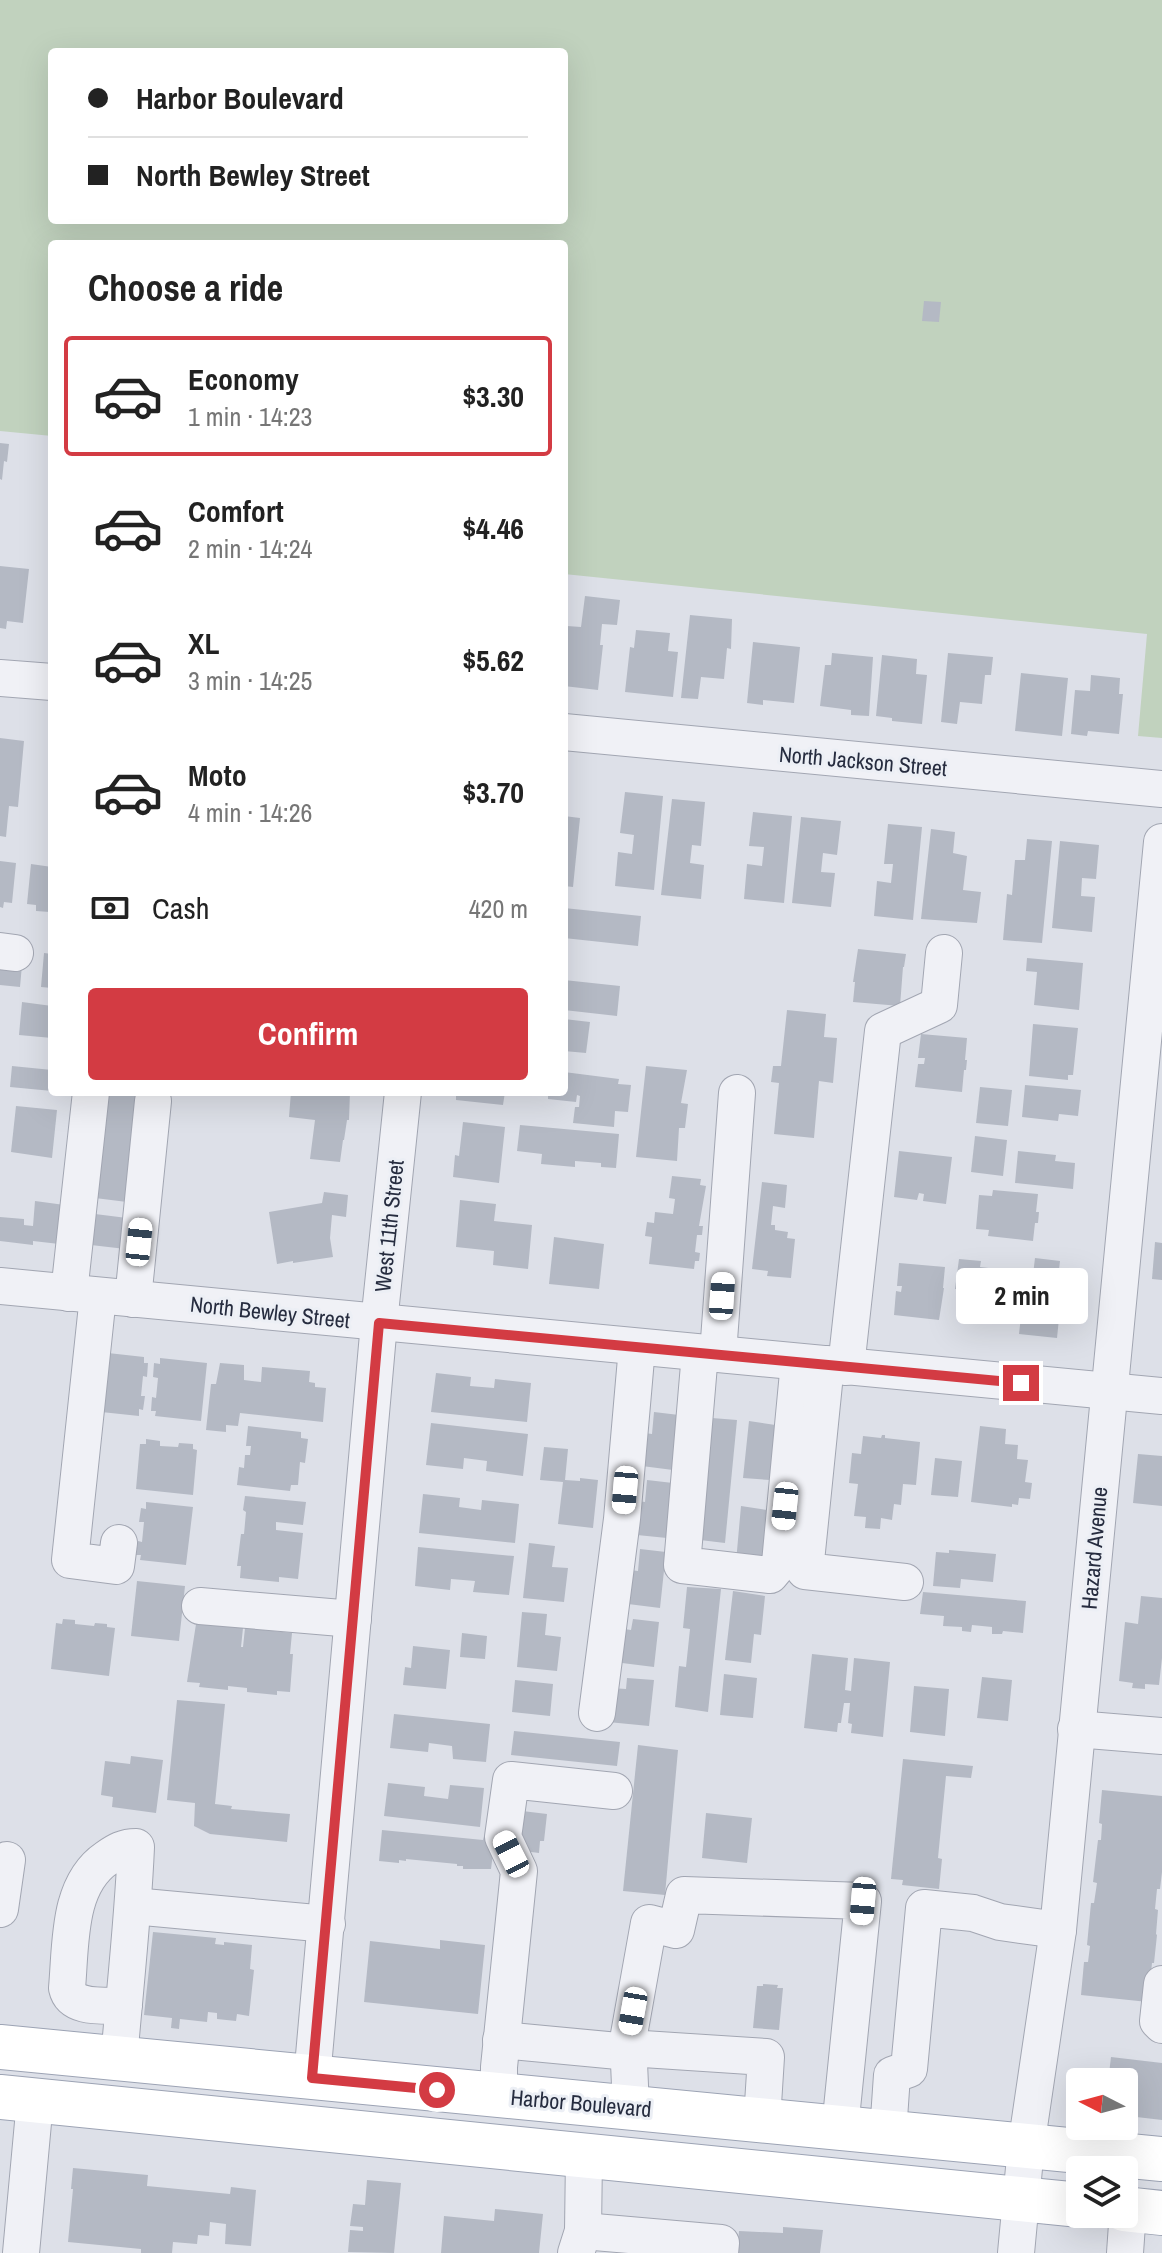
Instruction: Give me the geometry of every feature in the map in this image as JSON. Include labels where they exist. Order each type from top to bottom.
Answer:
[{"type":"main road","name":"Harbor Boulevard","points":[[0,2047],[1162,2159]]},
{"type":"main road","points":[[17,2099],[1066,2204]]},
{"type":"street","points":[[0,678],[48,682]]},
{"type":"street","name":"North Jackson Street","points":[[568,732],[1162,789]]},
{"type":"street","name":"Hazard Avenue","points":[[1016,2253],[1026,2147],[1058,1930],[1109,1391],[1152,1064],[1162,842]]},
{"type":"street","points":[[737,1093],[682,1565],[770,1575],[780,1563],[824,1364],[883,1031],[939,1005],[944,953]]},
{"type":"street","points":[[91,1096],[100,1296]]},
{"type":"street","name":"West 11th Street","points":[[312,2078],[379,1323],[403,1096]]},
{"type":"street","points":[[119,1543],[116,1566],[70,1560],[100,1296],[153,1101]]},
{"type":"street","name":"North Bewley Street","points":[[0,1286],[1162,1396]]},
{"type":"street","points":[[597,1713],[622,1519],[637,1347]]},
{"type":"street","points":[[824,1364],[805,1571],[905,1582]]},
{"type":"street","points":[[200,1606],[353,1619]]},
{"type":"street","points":[[1076,1729],[1162,1736]]},
{"type":"street","points":[[499,2096],[501,2040],[519,1871],[503,1837],[511,1780],[614,1791]]},
{"type":"street","points":[[119,2059],[124,2006],[133,1906],[136,1847],[132,1846],[120,1849],[96,1865],[86,1880],[74,1910],[67,1988],[69,1996],[76,2002],[124,2006]]},
{"type":"street","points":[[0,1909],[7,1860]]},
{"type":"street","points":[[631,2108],[628,2050],[649,1923],[676,1930],[684,1895],[863,1901],[840,2128]]},
{"type":"street","points":[[133,1906],[327,1924]]},
{"type":"street","points":[[888,2133],[892,2075],[909,2069],[924,1908],[973,1913],[1000,1922],[1058,1930]]},
{"type":"street","points":[[1162,1984],[1158,2021],[1162,2025]]},
{"type":"street","points":[[501,2040],[766,2057],[762,2120]]},
{"type":"street","points":[[17,2099],[21,2253]]},
{"type":"street","points":[[584,2156],[580,2242],[721,2243],[720,2253]]},
{"type":"street","points":[[1125,2253],[1133,2228]]},
{"type":"green space","points":[[0,0],[1162,0],[1162,738],[1138,736],[1147,634],[568,574],[568,240],[48,240],[48,436],[0,431]]},
{"type":"building","points":[[924,301],[941,302],[939,322],[922,321]]},
{"type":"building","points":[[0,443],[9,444],[2,480],[0,479]]},
{"type":"building","points":[[0,566],[29,569],[23,623],[7,621],[6,629],[0,628]]},
{"type":"building","points":[[585,596],[620,600],[617,625],[602,624],[598,690],[568,686],[568,626],[581,627]]},
{"type":"building","points":[[690,615],[732,619],[731,649],[727,648],[724,679],[701,677],[698,699],[681,698]]},
{"type":"building","points":[[636,630],[670,633],[668,651],[678,652],[673,697],[625,692],[630,647],[634,648]]},
{"type":"building","points":[[753,642],[800,647],[794,703],[763,700],[763,705],[747,703]]},
{"type":"building","points":[[832,653],[873,657],[869,716],[851,715],[851,710],[820,706],[825,665],[831,665]]},
{"type":"building","points":[[948,653],[993,657],[991,675],[985,675],[982,704],[960,702],[957,724],[941,722]]},
{"type":"building","points":[[882,655],[917,659],[916,674],[927,675],[922,724],[876,716]]},
{"type":"building","points":[[1021,673],[1068,678],[1062,736],[1015,731]]},
{"type":"building","points":[[1091,675],[1120,678],[1119,694],[1123,694],[1119,734],[1088,731],[1087,736],[1071,734],[1075,690],[1090,691]]},
{"type":"building","points":[[0,738],[24,741],[18,807],[9,806],[6,837],[0,836]]},
{"type":"building","points":[[625,792],[663,796],[654,890],[615,886],[618,852],[632,854],[634,835],[620,833]]},
{"type":"building","points":[[672,799],[705,802],[701,846],[692,845],[690,863],[704,865],[701,899],[661,895]]},
{"type":"building","points":[[753,812],[792,816],[784,903],[744,899],[747,864],[762,866],[764,847],[749,846]]},
{"type":"building","points":[[568,816],[580,818],[573,887],[568,886]]},
{"type":"building","points":[[801,817],[841,821],[837,855],[823,853],[821,872],[835,873],[831,907],[792,903]]},
{"type":"building","points":[[888,824],[922,827],[913,920],[874,916],[877,881],[891,883],[893,864],[884,864]]},
{"type":"building","points":[[931,829],[955,832],[953,853],[967,856],[963,890],[981,892],[977,923],[921,919]]},
{"type":"building","points":[[1027,839],[1052,841],[1042,943],[1003,940],[1007,894],[1012,895],[1015,860],[1025,860]]},
{"type":"building","points":[[1060,841],[1099,845],[1096,879],[1082,878],[1081,896],[1095,897],[1092,932],[1052,928]]},
{"type":"building","points":[[0,861],[16,863],[12,903],[4,902],[3,908],[0,907]]},
{"type":"building","points":[[31,864],[48,866],[48,912],[36,911],[36,905],[27,904]]},
{"type":"building","points":[[568,908],[641,916],[638,946],[568,938]]},
{"type":"building","points":[[858,949],[906,954],[900,1006],[853,1002]]},
{"type":"building","points":[[44,953],[48,954],[48,988],[41,987]]},
{"type":"building","points":[[1027,958],[1083,963],[1079,1010],[1034,1005],[1037,972],[1026,971]]},
{"type":"building","points":[[0,963],[22,965],[20,987],[0,985]]},
{"type":"building","points":[[568,980],[620,986],[617,1016],[568,1010]]},
{"type":"building","points":[[22,1002],[48,1005],[48,1038],[19,1035]]},
{"type":"building","points":[[787,1010],[826,1014],[824,1037],[837,1038],[833,1083],[819,1081],[814,1138],[774,1134],[779,1083],[771,1082],[773,1066],[781,1066]]},
{"type":"building","points":[[568,1019],[590,1022],[586,1053],[568,1051]]},
{"type":"building","points":[[1033,1024],[1078,1028],[1073,1075],[1068,1075],[1068,1080],[1029,1076]]},
{"type":"building","points":[[921,1034],[967,1038],[962,1092],[915,1087],[918,1064],[924,1064],[925,1058],[918,1058]]},
{"type":"building","points":[[12,1066],[48,1070],[48,1091],[10,1087]]},
{"type":"building","points":[[646,1066],[687,1070],[681,1103],[688,1104],[685,1128],[679,1128],[677,1161],[636,1157]]},
{"type":"building","points":[[568,1073],[619,1079],[618,1084],[631,1085],[628,1112],[615,1111],[614,1127],[573,1123],[580,1096],[577,1095],[576,1102],[548,1099],[548,1096],[568,1096]]},
{"type":"building","points":[[1025,1085],[1081,1090],[1078,1116],[1059,1114],[1058,1121],[1022,1117]]},
{"type":"building","points":[[980,1087],[1012,1090],[1008,1126],[976,1123]]},
{"type":"building","points":[[106,1096],[138,1096],[127,1202],[95,1198]]},
{"type":"building","points":[[291,1096],[350,1096],[349,1120],[340,1162],[310,1159],[315,1120],[289,1117]]},
{"type":"building","points":[[456,1096],[504,1096],[503,1105],[456,1100]]},
{"type":"building","points":[[16,1106],[57,1110],[52,1158],[11,1152]]},
{"type":"building","points":[[463,1122],[505,1127],[499,1183],[453,1177]]},
{"type":"building","points":[[520,1125],[619,1134],[616,1168],[601,1167],[601,1163],[575,1161],[575,1167],[541,1164],[542,1154],[517,1151]]},
{"type":"building","points":[[975,1136],[1007,1140],[1003,1176],[971,1172]]},
{"type":"building","points":[[899,1151],[952,1157],[946,1204],[923,1201],[924,1194],[919,1193],[917,1200],[894,1197]]},
{"type":"building","points":[[1018,1151],[1056,1155],[1055,1161],[1075,1163],[1073,1189],[1015,1183]]},
{"type":"building","points":[[672,1176],[701,1179],[700,1185],[706,1186],[699,1226],[703,1226],[702,1235],[697,1235],[695,1252],[700,1253],[699,1261],[695,1261],[694,1269],[649,1264],[652,1237],[645,1236],[647,1222],[654,1223],[655,1212],[673,1214],[675,1199],[669,1198]]},
{"type":"building","points":[[762,1182],[787,1185],[785,1208],[773,1206],[771,1225],[775,1225],[775,1230],[788,1232],[787,1238],[795,1239],[791,1278],[767,1276],[768,1271],[752,1269]]},
{"type":"building","points":[[993,1190],[1038,1194],[1038,1223],[1035,1223],[1033,1241],[988,1236],[989,1230],[976,1229],[979,1195],[992,1196]]},
{"type":"building","points":[[324,1192],[348,1195],[346,1217],[332,1215],[330,1238],[333,1257],[277,1264],[269,1212],[322,1203]]},
{"type":"building","points":[[460,1200],[496,1204],[494,1221],[532,1225],[528,1269],[493,1265],[494,1251],[456,1247]]},
{"type":"building","points":[[35,1201],[72,1206],[68,1245],[0,1241],[0,1217],[24,1219],[24,1225],[33,1226]]},
{"type":"building","points":[[95,1214],[127,1218],[134,1250],[91,1245]]},
{"type":"building","points":[[554,1237],[604,1244],[599,1289],[549,1284]]},
{"type":"building","points":[[1155,1242],[1162,1243],[1162,1280],[1152,1279]]},
{"type":"building","points":[[1035,1258],[1060,1261],[1057,1288],[1062,1289],[1057,1338],[1019,1334],[1022,1307],[1029,1308]]},
{"type":"building","points":[[959,1259],[981,1261],[980,1267],[1006,1270],[1006,1275],[1020,1276],[1016,1311],[975,1307],[977,1291],[955,1289]]},
{"type":"building","points":[[899,1263],[945,1267],[939,1320],[894,1315],[896,1291],[901,1292],[902,1286],[897,1286]]},
{"type":"building","points":[[99,1352],[144,1357],[144,1363],[148,1363],[147,1377],[143,1376],[143,1410],[139,1409],[139,1416],[92,1411]]},
{"type":"building","points":[[160,1358],[207,1363],[201,1421],[155,1416],[156,1411],[151,1411],[158,1378],[153,1377],[154,1363],[160,1364]]},
{"type":"building","points":[[220,1363],[244,1365],[244,1380],[261,1382],[262,1367],[310,1371],[309,1382],[315,1383],[315,1387],[326,1388],[323,1422],[240,1413],[238,1426],[226,1425],[226,1432],[206,1430],[211,1384],[216,1384]]},
{"type":"building","points":[[436,1373],[471,1377],[470,1386],[494,1388],[495,1379],[531,1383],[527,1422],[431,1412]]},
{"type":"building","points":[[654,1412],[679,1415],[673,1470],[634,1465],[638,1432],[652,1434]]},
{"type":"building","points":[[712,1418],[737,1420],[725,1543],[700,1540]]},
{"type":"building","points":[[749,1421],[782,1426],[770,1480],[743,1478]]},
{"type":"building","points":[[431,1423],[528,1434],[523,1476],[486,1471],[487,1461],[464,1458],[463,1469],[426,1465]]},
{"type":"building","points":[[248,1426],[301,1432],[301,1438],[308,1439],[305,1463],[300,1462],[298,1485],[291,1485],[290,1491],[237,1485],[239,1467],[244,1468],[245,1455],[250,1455],[251,1446],[246,1446]]},
{"type":"building","points":[[980,1426],[1006,1429],[1005,1444],[1018,1445],[1017,1459],[1028,1460],[1025,1482],[1032,1483],[1030,1499],[1019,1498],[1018,1505],[1012,1504],[1012,1507],[971,1502]]},
{"type":"building","points":[[882,1435],[885,1438],[920,1442],[916,1485],[903,1484],[901,1505],[894,1504],[892,1520],[881,1518],[880,1529],[865,1528],[866,1517],[854,1516],[858,1484],[849,1483],[852,1453],[861,1454],[863,1436],[881,1438]]},
{"type":"building","points":[[146,1439],[160,1441],[160,1446],[193,1444],[193,1449],[197,1450],[193,1495],[136,1489],[140,1444],[146,1444]]},
{"type":"building","points":[[544,1447],[568,1449],[565,1480],[598,1480],[593,1528],[558,1524],[563,1482],[540,1480]]},
{"type":"building","points":[[1138,1454],[1162,1456],[1162,1506],[1133,1503]]},
{"type":"building","points":[[935,1458],[962,1461],[958,1497],[931,1495]]},
{"type":"building","points":[[647,1480],[673,1483],[667,1538],[627,1534],[630,1500],[645,1502]]},
{"type":"building","points":[[423,1494],[460,1498],[459,1507],[481,1510],[482,1500],[519,1504],[515,1543],[419,1533]]},
{"type":"building","points":[[245,1496],[306,1502],[303,1525],[276,1522],[276,1530],[303,1533],[298,1579],[279,1577],[279,1582],[240,1578],[241,1566],[237,1566],[241,1534],[244,1534]]},
{"type":"building","points":[[146,1502],[193,1507],[186,1565],[140,1560],[141,1555],[136,1555],[138,1541],[142,1542],[144,1522],[139,1522],[141,1508],[146,1509]]},
{"type":"building","points":[[741,1506],[773,1511],[769,1551],[763,1550],[762,1565],[736,1562]]},
{"type":"building","points":[[529,1543],[555,1546],[552,1567],[568,1568],[564,1602],[523,1598]]},
{"type":"building","points":[[418,1547],[514,1556],[509,1595],[473,1592],[475,1581],[451,1579],[450,1590],[415,1586]]},
{"type":"building","points":[[640,1549],[666,1552],[660,1608],[620,1603],[623,1569],[638,1571]]},
{"type":"building","points":[[949,1550],[996,1554],[993,1582],[961,1579],[960,1588],[933,1586],[936,1552],[949,1553]]},
{"type":"building","points":[[137,1581],[185,1586],[179,1641],[131,1636]]},
{"type":"building","points":[[687,1587],[721,1589],[708,1712],[675,1707],[679,1666],[686,1667],[690,1629],[683,1628]]},
{"type":"building","points":[[733,1591],[765,1596],[761,1635],[754,1634],[751,1663],[725,1660]]},
{"type":"building","points":[[923,1592],[1026,1601],[1023,1633],[1003,1631],[1002,1634],[992,1634],[992,1627],[972,1625],[971,1632],[962,1631],[962,1627],[943,1626],[944,1616],[920,1614]]},
{"type":"building","points":[[1141,1596],[1162,1598],[1159,1685],[1145,1684],[1145,1689],[1132,1688],[1133,1683],[1119,1681],[1125,1622],[1138,1624]]},
{"type":"building","points":[[522,1612],[547,1614],[545,1635],[561,1637],[557,1671],[517,1667]]},
{"type":"building","points":[[63,1619],[75,1620],[75,1624],[107,1624],[107,1627],[115,1628],[109,1676],[51,1669],[56,1623],[62,1624]]},
{"type":"building","points":[[633,1619],[659,1622],[654,1667],[614,1662],[618,1628],[631,1630]]},
{"type":"building","points":[[196,1624],[243,1628],[241,1647],[245,1628],[292,1633],[290,1692],[277,1691],[277,1695],[247,1692],[247,1688],[228,1686],[228,1690],[199,1687],[200,1683],[187,1682]]},
{"type":"building","points":[[462,1633],[487,1636],[485,1659],[460,1657]]},
{"type":"building","points":[[413,1646],[450,1650],[446,1689],[403,1685],[405,1667],[411,1668]]},
{"type":"building","points":[[812,1654],[848,1658],[845,1690],[851,1691],[854,1658],[890,1662],[883,1737],[851,1733],[852,1724],[848,1723],[850,1703],[844,1703],[837,1732],[804,1728]]},
{"type":"building","points":[[724,1674],[757,1678],[753,1718],[720,1715]]},
{"type":"building","points":[[982,1677],[1012,1680],[1008,1721],[977,1718]]},
{"type":"building","points":[[627,1678],[654,1680],[649,1726],[608,1722],[611,1688],[626,1689]]},
{"type":"building","points":[[515,1680],[553,1684],[550,1716],[512,1712]]},
{"type":"building","points":[[914,1686],[949,1689],[945,1736],[910,1732]]},
{"type":"building","points":[[177,1700],[225,1704],[215,1804],[232,1806],[231,1809],[290,1814],[287,1842],[210,1834],[194,1826],[195,1803],[167,1800]]},
{"type":"building","points":[[394,1714],[490,1724],[486,1762],[453,1759],[452,1746],[429,1743],[428,1752],[390,1748]]},
{"type":"building","points":[[514,1731],[620,1742],[617,1766],[511,1755]]},
{"type":"building","points":[[638,1745],[678,1750],[665,1895],[623,1891]]},
{"type":"building","points":[[131,1756],[163,1760],[156,1813],[112,1807],[113,1797],[101,1795],[105,1761],[130,1764]]},
{"type":"building","points":[[903,1759],[973,1766],[971,1778],[946,1776],[938,1858],[942,1859],[939,1889],[902,1885],[903,1880],[891,1879]]},
{"type":"building","points":[[388,1783],[425,1787],[424,1796],[448,1799],[450,1785],[484,1788],[480,1827],[384,1816]]},
{"type":"building","points":[[1102,1790],[1162,1796],[1162,1872],[1160,1889],[1157,1889],[1157,1935],[1148,2002],[1081,1995],[1084,1962],[1088,1962],[1090,1946],[1087,1945],[1091,1903],[1094,1903],[1097,1883],[1093,1882],[1098,1840],[1101,1840]]},
{"type":"building","points":[[514,1810],[547,1814],[544,1841],[540,1841],[539,1853],[516,1850]]},
{"type":"building","points":[[706,1813],[752,1818],[747,1863],[702,1858]]},
{"type":"building","points":[[382,1830],[483,1840],[484,1836],[495,1838],[491,1869],[463,1869],[457,1864],[406,1859],[399,1860],[399,1863],[379,1861]]},
{"type":"building","points":[[153,1932],[216,1938],[215,1944],[252,1945],[250,1969],[254,1970],[249,2016],[237,2014],[236,2021],[217,2019],[217,2013],[208,2012],[207,2022],[180,2019],[179,2029],[171,2028],[172,2018],[144,2015]]},
{"type":"building","points":[[440,1940],[485,1945],[478,2014],[364,2002],[370,1941],[440,1949]]},
{"type":"building","points":[[763,1984],[783,1988],[779,2030],[753,2028],[757,1986]]},
{"type":"building","points":[[1111,2057],[1162,2063],[1162,2120],[1138,2117],[1138,2068],[1110,2068]]},
{"type":"building","points":[[73,2168],[148,2175],[147,2186],[230,2194],[231,2187],[256,2190],[251,2246],[225,2244],[226,2224],[210,2222],[209,2236],[198,2235],[197,2244],[173,2242],[172,2253],[141,2253],[141,2249],[68,2242]]},
{"type":"building","points":[[367,2180],[401,2183],[394,2253],[348,2252],[350,2230],[363,2231],[363,2227],[350,2226],[353,2204],[365,2205]]},
{"type":"building","points":[[495,2209],[543,2214],[539,2253],[441,2253],[444,2216],[494,2221]]},
{"type":"building","points":[[783,2227],[823,2230],[820,2253],[737,2253],[739,2231],[783,2233]]},
{"type":"route","points":[[437,2090],[312,2078],[379,1323],[1021,1383]]}]
